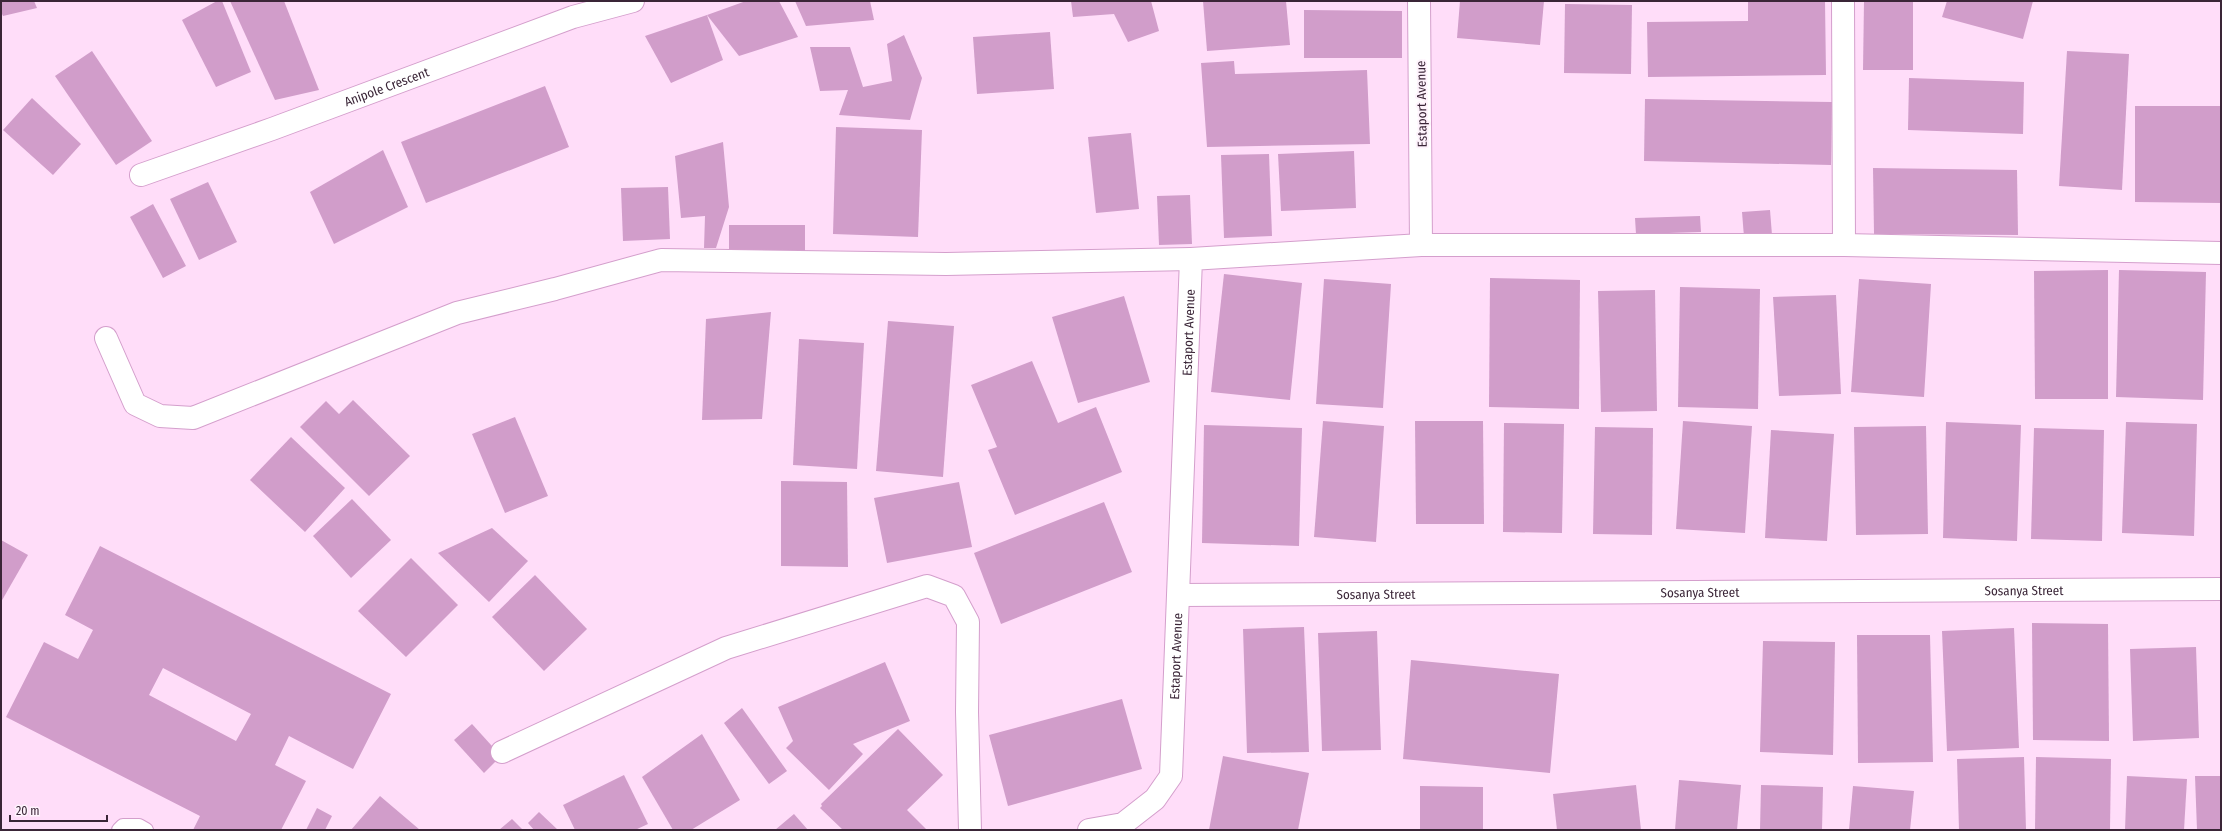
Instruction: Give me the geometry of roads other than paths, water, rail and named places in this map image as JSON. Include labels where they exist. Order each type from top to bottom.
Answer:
[{"type":"street","name":"Anipole Crescent","points":[[141,175],[272,129],[573,16],[633,1]]},
{"type":"street","name":"Estaport Avenue","points":[[1419,1],[1421,245]]},
{"type":"street","points":[[1843,1],[1844,245]]},
{"type":"street","points":[[106,338],[135,404],[160,416],[194,418],[457,313],[555,290],[661,260],[946,264],[1192,259],[1421,245],[1844,245],[2221,253]]},
{"type":"street","name":"Estaport Avenue","points":[[1089,830],[1126,827],[1155,798],[1171,776],[1180,595],[1192,259]]},
{"type":"street","points":[[502,752],[726,648],[927,586],[954,596],[968,622],[967,712],[970,830]]},
{"type":"street","name":"Sosanya Street","points":[[1180,595],[2221,589]]},
{"type":"lane","points":[[119,830],[123,826],[138,826],[146,830]]}]
